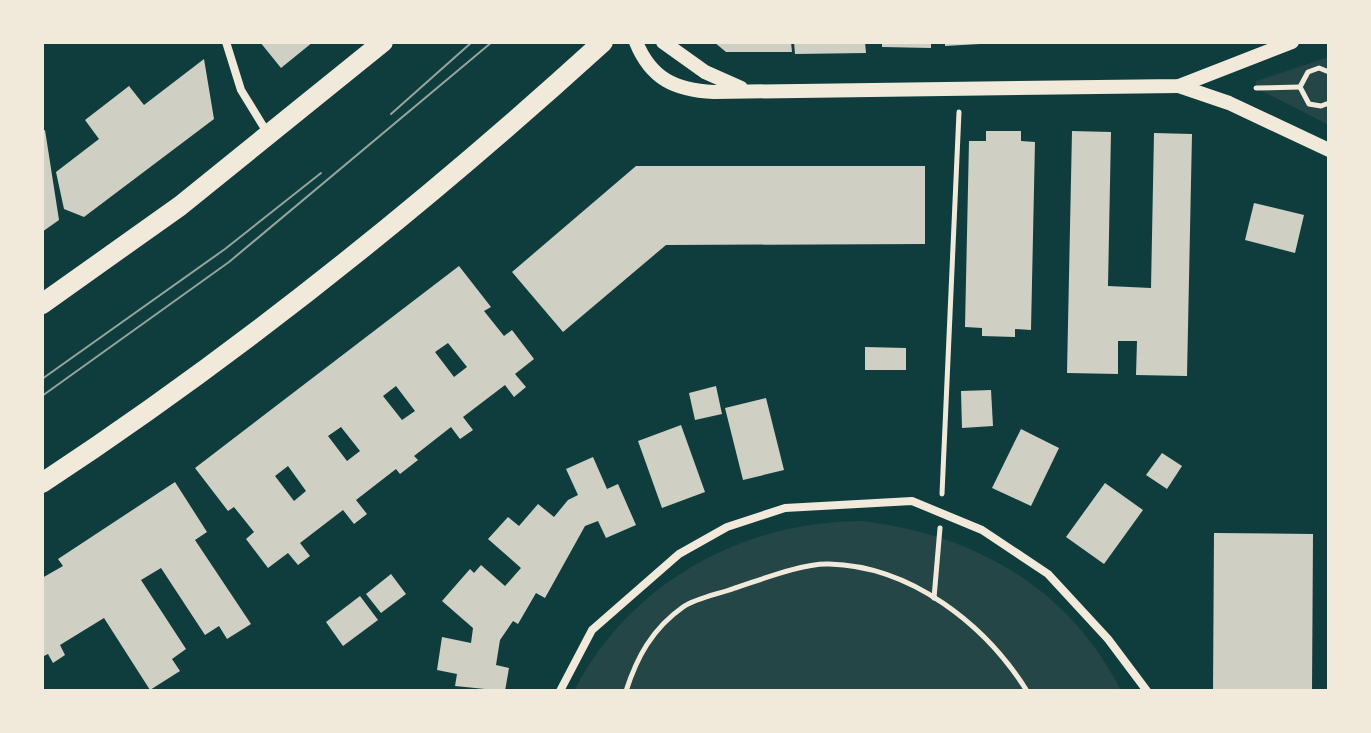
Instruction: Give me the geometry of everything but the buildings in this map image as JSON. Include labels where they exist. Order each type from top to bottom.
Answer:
[{"type":"main road","points":[[42,304],[180,206],[383,42]]},
{"type":"main road","points":[[42,483],[154,407],[323,281],[603,42]]},
{"type":"street","points":[[226,42],[241,90],[269,134]]},
{"type":"street","points":[[636,42],[652,71],[666,83],[686,90],[1179,86],[1229,103],[1329,150]]},
{"type":"street","points":[[663,42],[705,72],[749,91]]},
{"type":"street","points":[[1179,86],[1292,42]]},
{"type":"street","points":[[560,691],[592,630],[679,554],[727,527],[785,508],[849,502],[912,501],[982,530],[1048,574],[1108,639],[1147,691]]},
{"type":"path","points":[[1300,87],[1308,72],[1319,68],[1329,72]]},
{"type":"path","points":[[1256,88],[1300,87]]},
{"type":"path","points":[[1300,87],[1309,104],[1321,106],[1329,103]]},
{"type":"path","points":[[934,598],[941,513],[959,112]]},
{"type":"path","points":[[626,691],[639,652],[684,606],[761,579],[828,564],[887,575],[956,609],[1017,675],[1027,691]]},
{"type":"shaded area","points":[[1329,57],[1329,125],[1256,88],[1256,81]]},
{"type":"shaded area","points":[[862,521],[942,539],[979,553],[1014,572],[1046,595],[1075,623],[1100,655],[1121,691],[574,691],[597,653],[625,619],[658,590],[694,566],[733,546],[775,532],[818,524]]},
{"type":"tram line","points":[[391,114],[472,42]]},
{"type":"tram line","points":[[42,396],[229,262],[492,42]]},
{"type":"tram line","points":[[42,379],[225,249],[321,173]]}]
